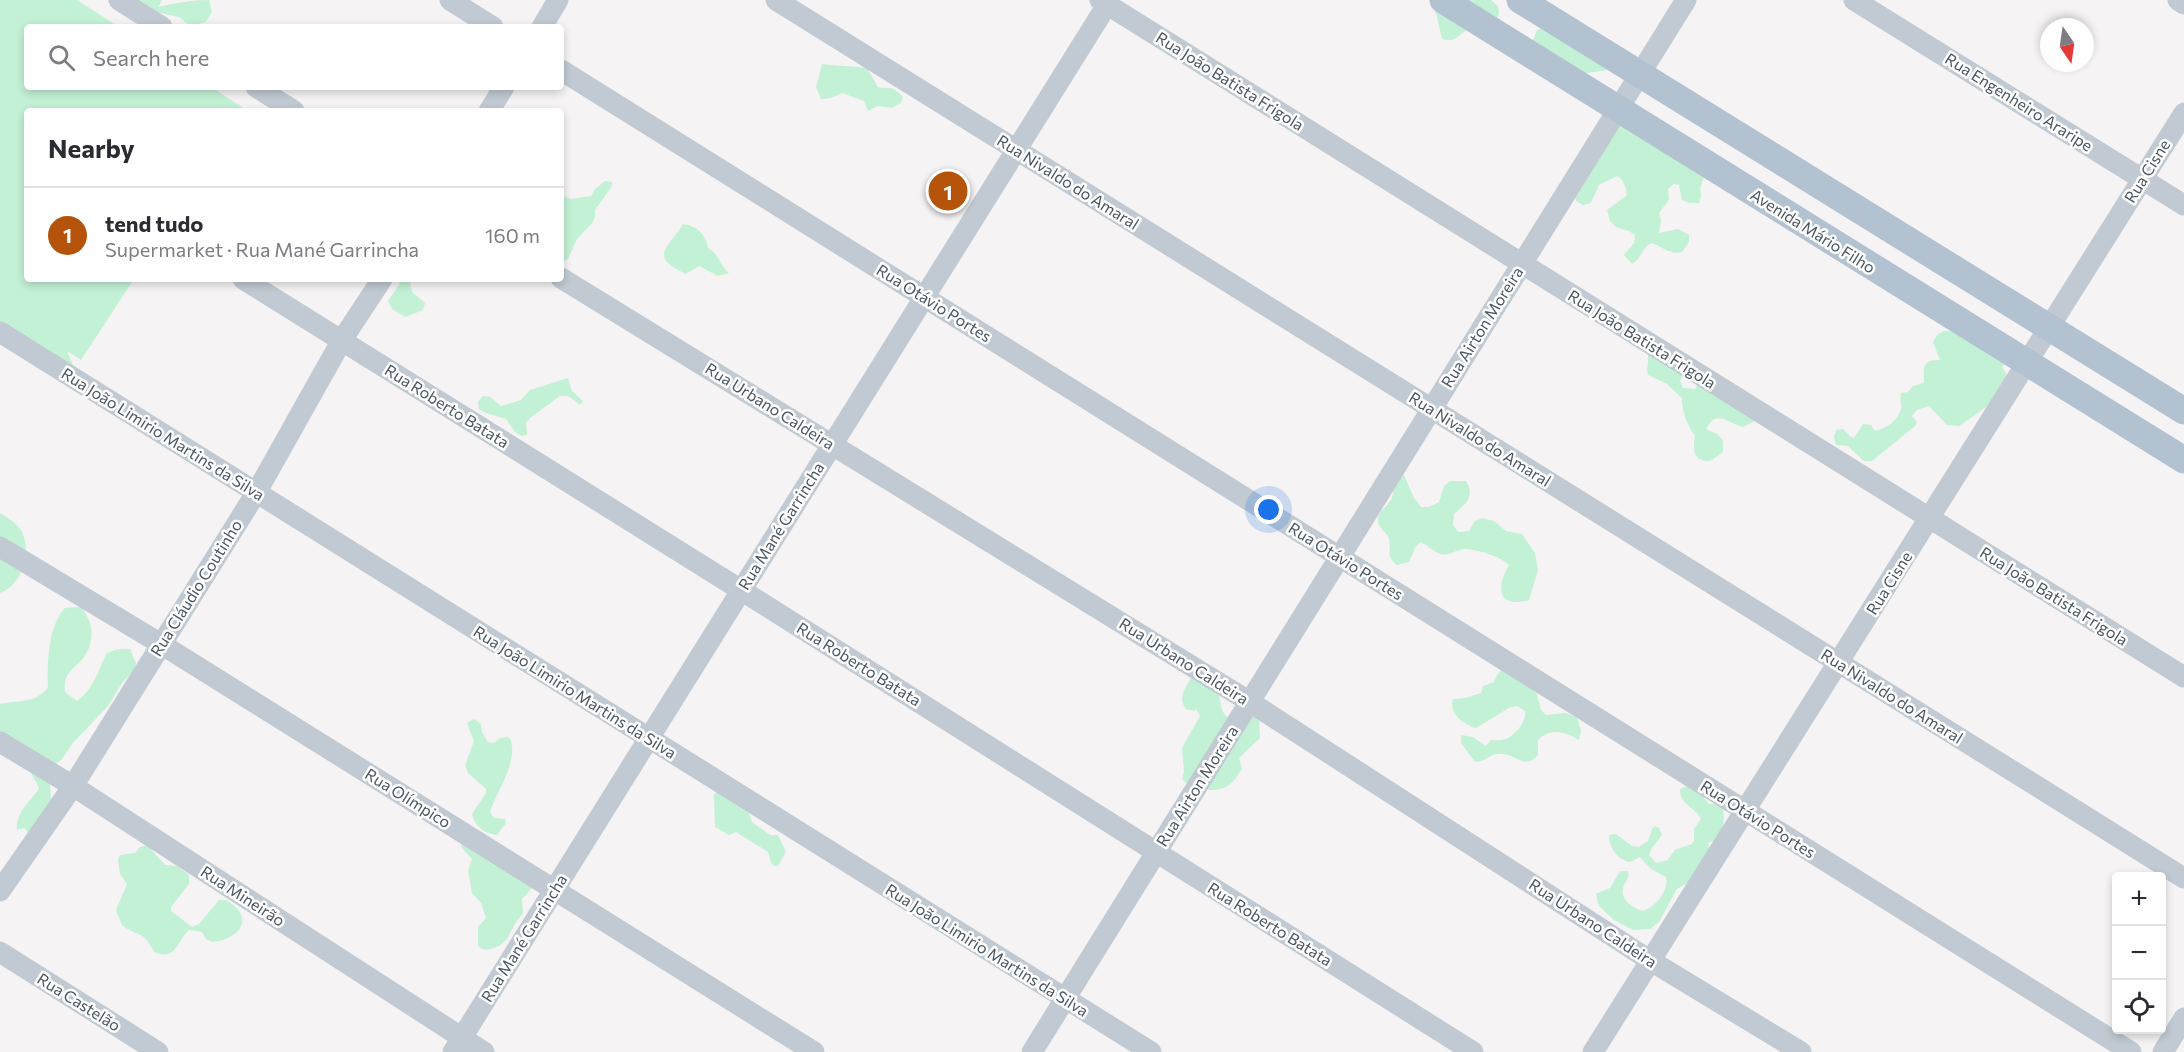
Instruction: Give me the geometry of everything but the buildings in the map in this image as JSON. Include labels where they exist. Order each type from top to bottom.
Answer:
[{"type":"main road","name":"Avenida Mário Filho","points":[[1443,0],[2184,460]]},
{"type":"main road","points":[[1520,0],[2184,411]]},
{"type":"street","points":[[119,0],[157,24]]},
{"type":"street","points":[[450,0],[488,24]]},
{"type":"street","points":[[544,24],[558,0]]},
{"type":"street","name":"Rua Nivaldo do Amaral","points":[[776,0],[2184,878]]},
{"type":"street","name":"Rua Airton Moreira","points":[[1032,1052],[1686,0]]},
{"type":"street","name":"Rua Engenheiro Araripe","points":[[1854,0],[2184,205]]},
{"type":"street","points":[[2178,0],[2184,4]]},
{"type":"street","name":"Rua Mané Garrincha","points":[[457,1045],[1017,150],[1106,2]]},
{"type":"street","name":"Rua João Batista Frigola","points":[[1106,2],[2184,678]]},
{"type":"street","name":"Rua Otávio Portes","points":[[564,72],[2131,1052]]},
{"type":"street","points":[[261,90],[289,108]]},
{"type":"street","points":[[491,108],[502,90]]},
{"type":"street","name":"Rua Cisne","points":[[1593,1052],[2184,113]]},
{"type":"street","name":"Rua Urbano Caldeira","points":[[564,280],[1250,702],[1651,961],[1801,1052]]},
{"type":"street","name":"Rua Roberto Batata","points":[[248,282],[1473,1052]]},
{"type":"street","name":"Rua Cláudio Coutinho","points":[[0,891],[73,786],[256,493],[342,340],[380,282]]},
{"type":"street","name":"Rua João Limirio Martins da Silva","points":[[0,332],[1151,1052]]},
{"type":"street","name":"Rua Olímpico","points":[[0,547],[161,644],[814,1052]]},
{"type":"street","name":"Rua Mineirão","points":[[0,742],[73,786],[457,1045],[484,1052]]},
{"type":"street","name":"Rua Castelão","points":[[0,952],[158,1052]]},
{"type":"street","points":[[2163,1052],[2184,1018]]},
{"type":"green space","points":[[0,0],[77,0],[114,24],[24,24],[24,90],[216,90],[243,108],[24,108],[24,282],[132,282],[81,360],[67,351],[73,365],[61,367],[0,331]]},
{"type":"green space","points":[[138,0],[162,0],[158,7],[209,0],[212,12],[206,22],[188,24],[179,17],[146,10]]},
{"type":"green space","points":[[1433,0],[1491,0],[1498,6],[1499,14],[1495,21],[1465,31],[1455,39],[1442,39]]},
{"type":"green space","points":[[1545,28],[1609,65],[1607,70],[1587,73],[1530,48],[1537,30]]},
{"type":"green space","points":[[822,64],[867,68],[878,87],[893,89],[903,97],[901,103],[892,108],[878,106],[868,111],[864,101],[842,93],[821,99],[816,87]]},
{"type":"green space","points":[[1618,124],[1704,177],[1700,188],[1699,203],[1682,200],[1679,185],[1674,184],[1668,189],[1669,200],[1659,213],[1661,221],[1659,233],[1678,229],[1689,235],[1689,242],[1682,252],[1670,252],[1652,243],[1632,264],[1624,255],[1634,243],[1635,235],[1616,227],[1610,221],[1607,210],[1626,196],[1624,185],[1617,176],[1599,185],[1591,203],[1583,205],[1576,201],[1575,197]]},
{"type":"green space","points":[[605,181],[612,182],[612,186],[595,210],[592,223],[577,239],[568,259],[564,261],[564,196],[571,199],[591,196],[595,189]]},
{"type":"green space","points":[[683,224],[700,232],[708,248],[729,273],[718,276],[699,266],[686,274],[667,262],[664,256],[665,251]]},
{"type":"green space","points":[[400,282],[411,282],[412,292],[425,303],[423,310],[405,317],[392,309],[388,301]]},
{"type":"green space","points":[[1944,331],[1952,331],[1974,345],[1981,344],[2004,364],[2002,367],[2008,381],[1998,388],[1996,400],[1959,426],[1947,425],[1929,406],[1917,410],[1912,416],[1917,422],[1915,426],[1872,461],[1864,461],[1848,446],[1836,445],[1834,437],[1836,430],[1843,429],[1854,438],[1863,424],[1871,425],[1875,431],[1894,420],[1901,409],[1901,393],[1908,392],[1913,386],[1924,383],[1927,363],[1940,360],[1933,342],[1937,335]]},
{"type":"green space","points":[[1650,352],[1684,374],[1680,381],[1683,388],[1695,389],[1699,382],[1757,420],[1743,427],[1723,419],[1714,419],[1706,429],[1723,440],[1723,452],[1710,461],[1700,459],[1695,454],[1695,435],[1686,418],[1682,398],[1667,384],[1648,375]]},
{"type":"green space","points":[[568,378],[572,391],[583,401],[580,405],[568,396],[560,396],[530,418],[526,423],[527,435],[521,436],[515,432],[506,419],[479,409],[478,402],[483,396],[490,397],[501,406],[521,400],[530,390]]},
{"type":"green space","points":[[1400,474],[1404,475],[1414,498],[1421,507],[1429,507],[1439,502],[1444,486],[1450,481],[1466,481],[1470,492],[1468,500],[1454,514],[1453,525],[1458,532],[1469,531],[1475,521],[1482,518],[1494,521],[1506,531],[1522,534],[1535,553],[1538,570],[1529,600],[1518,602],[1505,599],[1501,588],[1509,565],[1494,556],[1481,552],[1464,549],[1441,554],[1420,542],[1409,562],[1397,565],[1393,562],[1390,556],[1389,539],[1379,525],[1378,516],[1391,500],[1393,484]]},
{"type":"green space","points":[[0,513],[20,529],[26,549],[19,576],[8,589],[0,593]]},
{"type":"green space","points":[[81,607],[90,623],[92,635],[84,658],[66,678],[65,692],[77,701],[83,696],[92,685],[107,653],[130,649],[136,663],[134,671],[122,683],[108,706],[56,764],[50,783],[51,799],[30,834],[24,828],[17,830],[18,818],[39,788],[31,773],[30,764],[0,742],[0,704],[37,697],[48,688],[48,657],[55,624],[65,608]]},
{"type":"green space","points":[[1502,669],[1536,691],[1541,710],[1546,715],[1565,713],[1577,717],[1581,731],[1579,740],[1563,733],[1548,733],[1538,740],[1538,755],[1529,761],[1525,762],[1499,754],[1475,762],[1461,743],[1461,735],[1473,737],[1486,746],[1491,740],[1506,739],[1520,727],[1525,711],[1517,706],[1509,708],[1476,728],[1458,718],[1453,709],[1453,699],[1481,693],[1483,686],[1494,682]]},
{"type":"green space","points":[[1192,675],[1218,693],[1222,710],[1229,718],[1236,714],[1259,717],[1260,738],[1239,758],[1242,769],[1224,788],[1205,790],[1192,786],[1182,779],[1184,772],[1182,748],[1200,716],[1196,709],[1194,711],[1186,709],[1182,699]]},
{"type":"green space","points":[[474,719],[481,724],[482,732],[488,742],[494,743],[500,738],[509,737],[512,745],[510,765],[490,812],[494,818],[505,819],[506,823],[497,835],[481,829],[472,814],[486,793],[486,789],[468,773],[465,765],[474,741],[467,723]]},
{"type":"green space","points":[[1688,786],[1699,791],[1709,804],[1717,804],[1723,808],[1722,829],[1717,838],[1708,843],[1710,850],[1692,880],[1677,889],[1659,922],[1650,929],[1633,930],[1614,920],[1599,906],[1596,894],[1610,888],[1620,871],[1628,871],[1623,889],[1624,897],[1632,906],[1642,911],[1652,906],[1660,898],[1665,888],[1666,877],[1651,869],[1640,857],[1630,862],[1621,859],[1612,848],[1609,835],[1616,834],[1632,846],[1639,847],[1648,841],[1655,826],[1659,828],[1662,835],[1649,855],[1656,863],[1668,860],[1675,850],[1692,844],[1694,829],[1701,819],[1682,799],[1680,789]]},
{"type":"green space","points":[[717,792],[747,808],[752,822],[770,835],[778,835],[786,852],[778,866],[771,863],[768,852],[736,832],[729,835],[715,827],[714,795]]},
{"type":"green space","points":[[462,843],[534,886],[522,899],[523,914],[505,941],[494,948],[485,950],[478,946],[478,927],[486,918],[481,903],[472,893],[468,870],[472,859],[461,847]]},
{"type":"green space","points":[[147,845],[165,865],[177,866],[189,875],[189,884],[171,907],[171,911],[192,927],[199,924],[219,900],[226,900],[240,913],[242,920],[237,932],[231,937],[213,942],[206,939],[202,932],[189,930],[172,952],[162,954],[154,952],[144,937],[122,925],[116,910],[127,884],[120,874],[118,859],[120,855],[135,853],[140,847]]},
{"type":"place","name":"tend tudo","points":[[948,191]]}]
